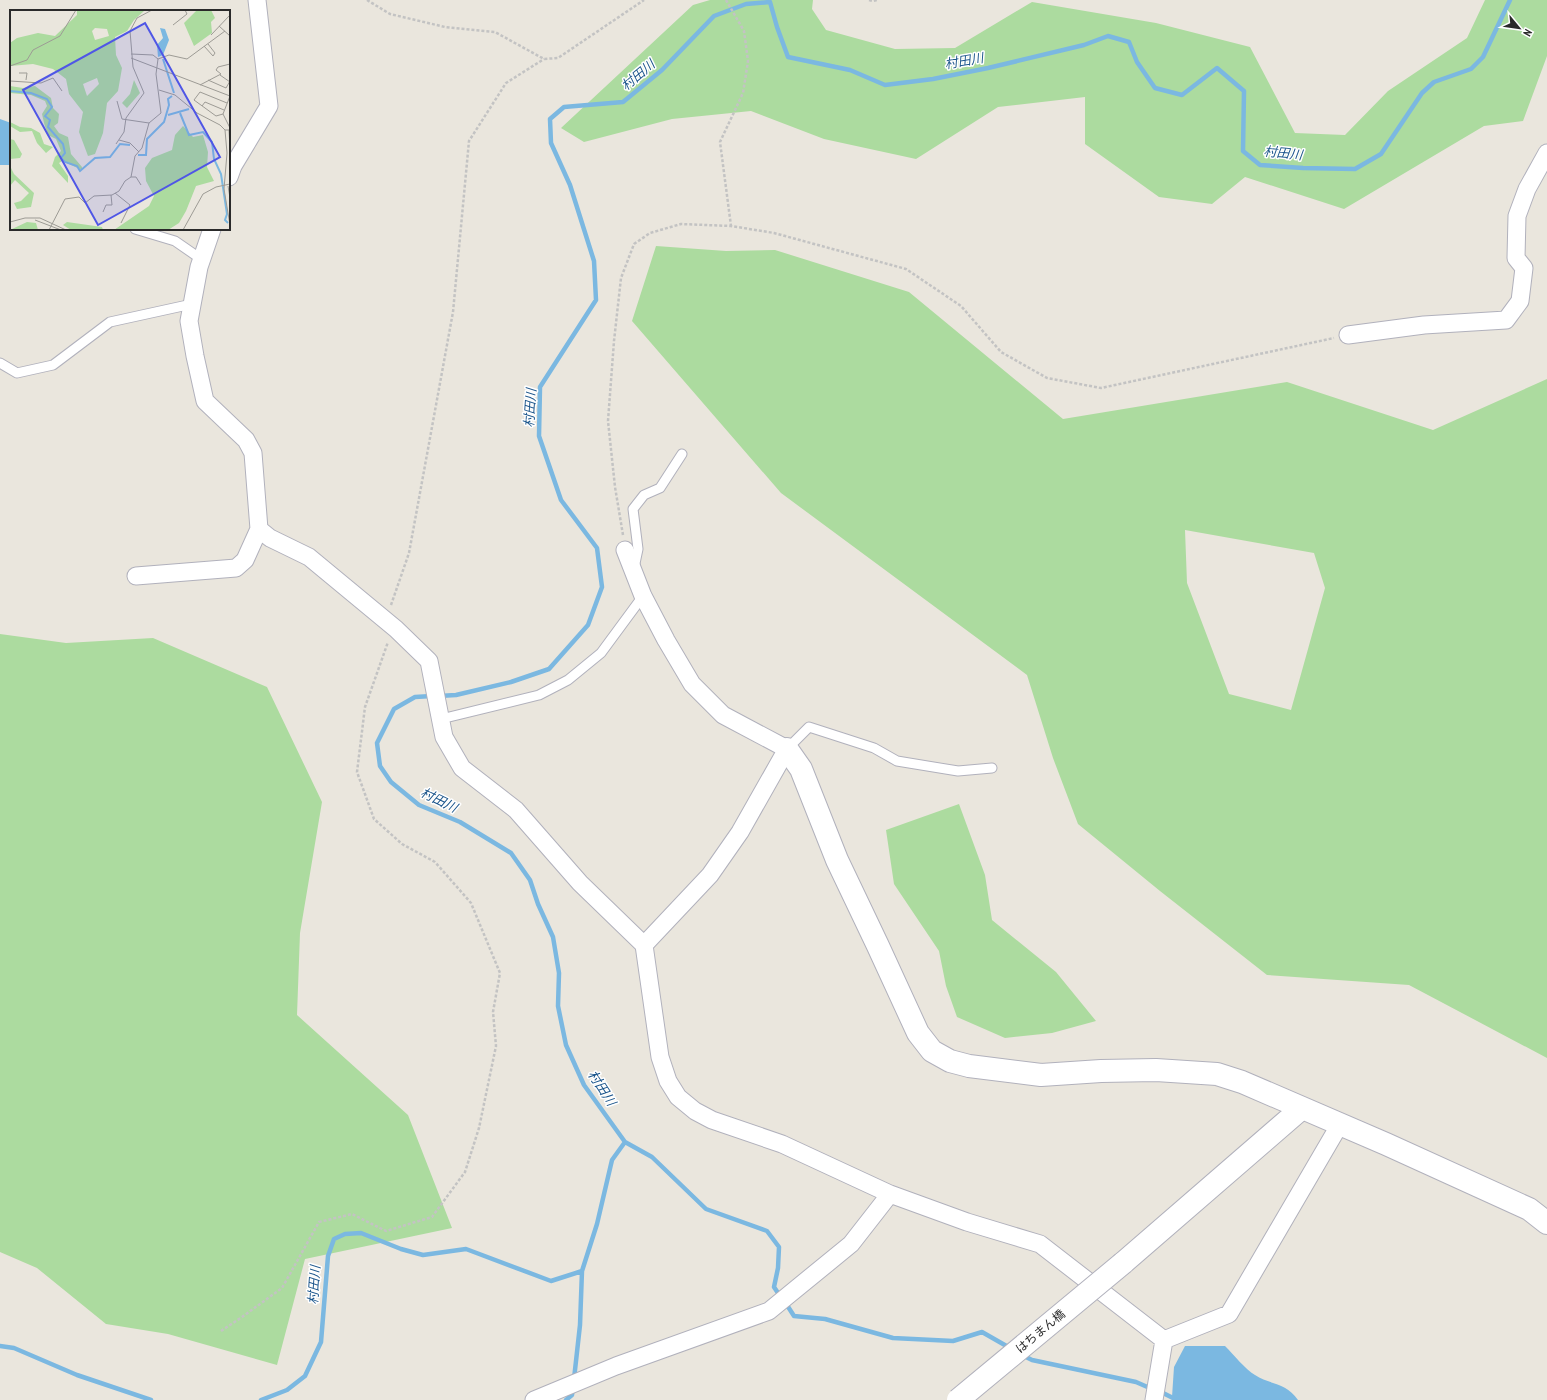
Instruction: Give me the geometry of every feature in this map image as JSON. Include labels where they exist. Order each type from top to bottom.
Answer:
[{"type":"street","points":[[230,175],[233,166],[269,106],[257,0]]},
{"type":"street","points":[[1348,335],[1424,325],[1506,320],[1520,301],[1524,268],[1516,258],[1517,216],[1527,190],[1547,153]]},
{"type":"street","points":[[136,576],[236,568],[245,560],[259,529],[252,453],[246,440],[205,400],[189,321],[202,259],[212,230]]},
{"type":"street","points":[[259,529],[270,538],[309,557],[390,623],[429,661],[444,737],[462,768],[516,810],[580,883],[644,945],[660,1057],[668,1081],[678,1096],[695,1110],[712,1120],[782,1144],[890,1194],[967,1222],[1040,1244],[1164,1340]]},
{"type":"street","points":[[625,550],[643,596],[666,640],[692,684],[723,715],[787,749],[801,769],[837,860],[918,1033],[932,1051],[950,1061],[969,1066],[1041,1075],[1101,1071],[1156,1070],[1217,1074],[1242,1082],[1340,1124],[1529,1209],[1547,1223]]},
{"type":"street","points":[[644,945],[710,875],[740,832],[787,749]]},
{"type":"street","name":"はちまん橋","points":[[958,1400],[1123,1263],[1302,1108]]},
{"type":"street","points":[[1164,1340],[1229,1314],[1340,1124]]},
{"type":"street","points":[[534,1400],[616,1366],[769,1311],[851,1244],[890,1194]]},
{"type":"street","points":[[1154,1400],[1164,1340]]},
{"type":"lane","points":[[138,230],[175,241],[202,259]]},
{"type":"lane","points":[[0,363],[17,373],[53,365],[110,322],[192,304]]},
{"type":"lane","points":[[634,572],[638,549],[633,510],[644,495],[660,488],[682,454]]},
{"type":"lane","points":[[441,719],[539,695],[568,680],[601,652],[643,596]]},
{"type":"lane","points":[[787,749],[809,726],[874,748],[897,761],[958,771],[992,768]]},
{"type":"path","points":[[367,0],[390,14],[445,27],[495,32],[544,59]]},
{"type":"path","points":[[221,1331],[282,1288],[319,1222],[352,1214],[386,1231],[432,1217],[465,1172],[479,1128],[496,1046],[493,1012],[500,973],[471,903],[435,862],[402,844],[374,820],[357,772],[365,707],[409,553],[453,312],[469,141],[506,83],[544,59],[558,58],[644,0]]},
{"type":"path","points":[[726,0],[744,31],[748,61],[743,93],[720,142],[731,226]]},
{"type":"path","points":[[869,0],[877,0]]},
{"type":"path","points":[[625,550],[615,487],[608,422],[614,341],[621,278],[634,244],[650,233],[681,224],[731,226],[774,233],[906,269],[961,306],[1001,352],[1047,378],[1101,388],[1348,335]]},
{"type":"green space","points":[[710,0],[813,0],[812,9],[826,30],[895,49],[955,48],[1032,2],[1156,23],[1250,47],[1295,133],[1345,135],[1388,91],[1467,38],[1485,0],[1547,0],[1547,56],[1523,121],[1484,126],[1344,209],[1245,177],[1212,204],[1159,197],[1085,144],[1085,97],[998,107],[916,159],[824,139],[751,111],[672,119],[584,142],[561,128],[693,5]]},
{"type":"green space","points":[[656,246],[726,251],[775,250],[909,292],[1063,419],[1287,382],[1433,430],[1547,379],[1547,1058],[1409,985],[1267,975],[1160,891],[1078,824],[1053,758],[1027,675],[781,493],[632,321]],"holes":[[[1185,530],[1314,553],[1325,588],[1291,710],[1229,694],[1187,583]]]},
{"type":"green space","points":[[0,634],[66,643],[153,638],[267,687],[322,802],[300,933],[297,1015],[408,1115],[452,1228],[305,1259],[277,1365],[168,1334],[106,1324],[37,1268],[0,1252]]},
{"type":"green space","points":[[959,804],[985,875],[992,920],[1056,972],[1096,1021],[1052,1033],[1005,1038],[957,1017],[946,986],[939,951],[894,884],[886,830]]},
{"type":"water","points":[[0,119],[10,123],[10,165],[0,165]]},
{"type":"water","points":[[1185,1346],[1225,1346],[1243,1366],[1251,1372],[1261,1378],[1278,1384],[1293,1394],[1298,1400],[1174,1400],[1172,1397],[1174,1367]]},
{"type":"waterway","name":"村田川","points":[[439,696],[456,695],[511,682],[549,669],[588,625],[602,587],[597,548],[561,500],[539,436],[540,387],[596,300],[594,261],[570,185],[551,143],[550,119],[564,107],[623,102],[662,70],[714,16],[746,4],[770,2],[788,57],[850,70],[885,85],[933,79],[988,68],[1084,45],[1108,36],[1129,42],[1137,62],[1155,88],[1182,95],[1217,68],[1244,91],[1243,151],[1260,165],[1355,169],[1381,154],[1422,93],[1434,82],[1471,69],[1483,57],[1510,0]]},
{"type":"waterway","name":"村田川","points":[[432,696],[415,697],[394,709],[377,743],[380,766],[391,782],[419,805],[460,822],[511,853],[530,880],[538,904],[553,937],[559,973],[558,1006],[566,1045],[584,1085],[625,1142],[652,1157],[706,1209],[767,1231],[779,1247],[778,1268],[774,1287],[780,1296]]},
{"type":"waterway","name":"村田川","points":[[574,1379],[580,1325],[582,1271],[597,1224],[612,1160],[625,1142]]},
{"type":"waterway","name":"村田川","points":[[261,1400],[287,1390],[305,1376],[321,1342],[328,1256],[334,1239],[345,1234],[361,1233],[401,1249],[423,1255],[466,1249],[551,1281],[582,1271]]},
{"type":"waterway","points":[[785,1302],[794,1316],[825,1319],[893,1338],[953,1341],[982,1332],[1010,1348]]},
{"type":"waterway","name":"村田川","points":[[0,1346],[14,1348],[77,1375],[151,1400]]},
{"type":"waterway","points":[[1022,1355],[1032,1360],[1136,1382],[1152,1389]]},
{"type":"waterway","points":[[566,1400],[572,1395],[573,1388]]},
{"type":"waterway","points":[[1159,1391],[1177,1400]]}]
